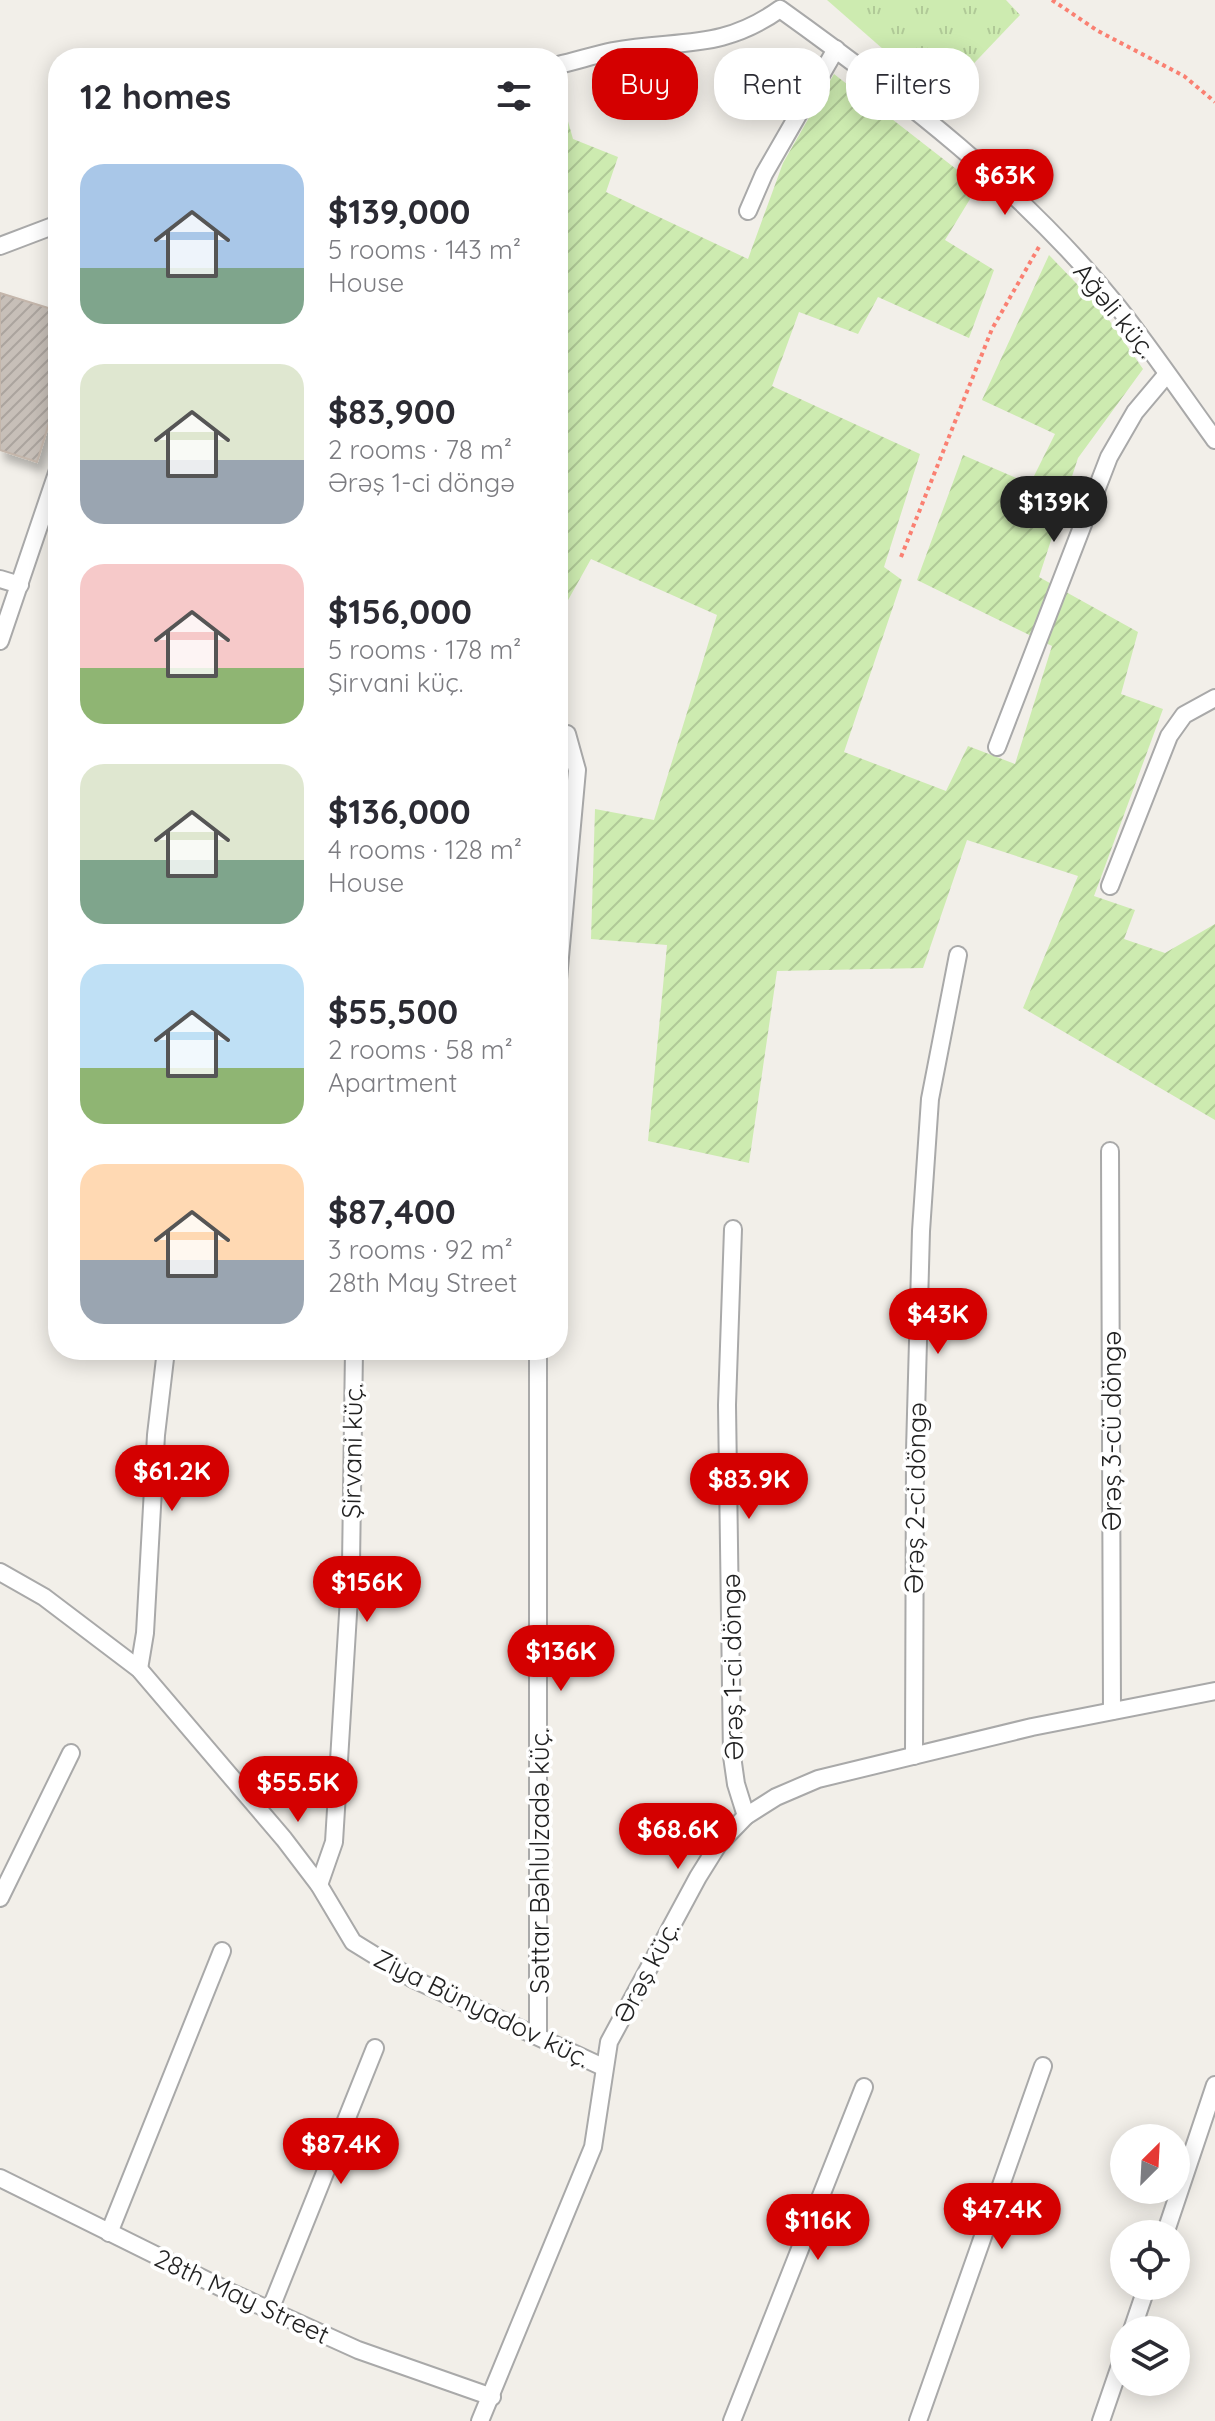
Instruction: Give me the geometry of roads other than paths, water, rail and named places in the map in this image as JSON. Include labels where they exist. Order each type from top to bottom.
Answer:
[{"type":"street","name":"Ağəli küç.","points":[[568,62],[613,51],[709,43],[743,32],[780,9],[836,49],[978,165],[1048,233],[1118,307],[1215,440]]},
{"type":"street","points":[[748,211],[805,98],[836,49]]},
{"type":"street","points":[[0,246],[48,228]]},
{"type":"street","points":[[997,747],[1109,457],[1135,412],[1167,374]]},
{"type":"street","points":[[0,641],[48,500]]},
{"type":"street","points":[[0,579],[20,585]]},
{"type":"street","points":[[1110,886],[1169,736],[1184,715],[1215,698]]},
{"type":"street","points":[[568,738],[577,770],[568,869]]},
{"type":"street","name":"Ərəş 2-ci döngə","points":[[914,1756],[915,1451],[921,1231],[930,1099],[958,955]]},
{"type":"street","name":"Ərəş 3-cü döngə","points":[[1110,1151],[1112,1711]]},
{"type":"street","name":"Ərəş 1-ci döngə","points":[[733,1229],[727,1405],[732,1756],[736,1784],[746,1816]]},
{"type":"street","points":[[139,1669],[145,1633],[156,1435],[165,1360]]},
{"type":"street","name":"Şirvani küç.","points":[[319,1885],[328,1867],[335,1827],[351,1565],[354,1360]]},
{"type":"street","name":"Səttar Bəhlulzadə küç.","points":[[538,1360],[541,1602],[538,2036]]},
{"type":"street","name":"Ziya Bünyadov küç.","points":[[0,1572],[44,1597],[139,1669],[319,1885],[353,1942],[372,1956],[603,2067]]},
{"type":"street","name":"Ərəş küç.","points":[[480,2421],[593,2147],[603,2097],[603,2067],[623,2012],[718,1845],[746,1816],[776,1797],[818,1779],[1112,1711],[1215,1691]]},
{"type":"street","points":[[0,1898],[71,1753]]},
{"type":"street","points":[[109,2233],[222,1951]]},
{"type":"street","points":[[270,2310],[375,2048]]},
{"type":"street","points":[[918,2421],[1043,2066]]},
{"type":"street","points":[[1170,2220],[1215,2085]]},
{"type":"street","points":[[732,2421],[864,2087]]},
{"type":"street","name":"28th May Street","points":[[0,2178],[358,2350],[492,2397]]},
{"type":"street","points":[[1101,2421],[1110,2395]]}]
